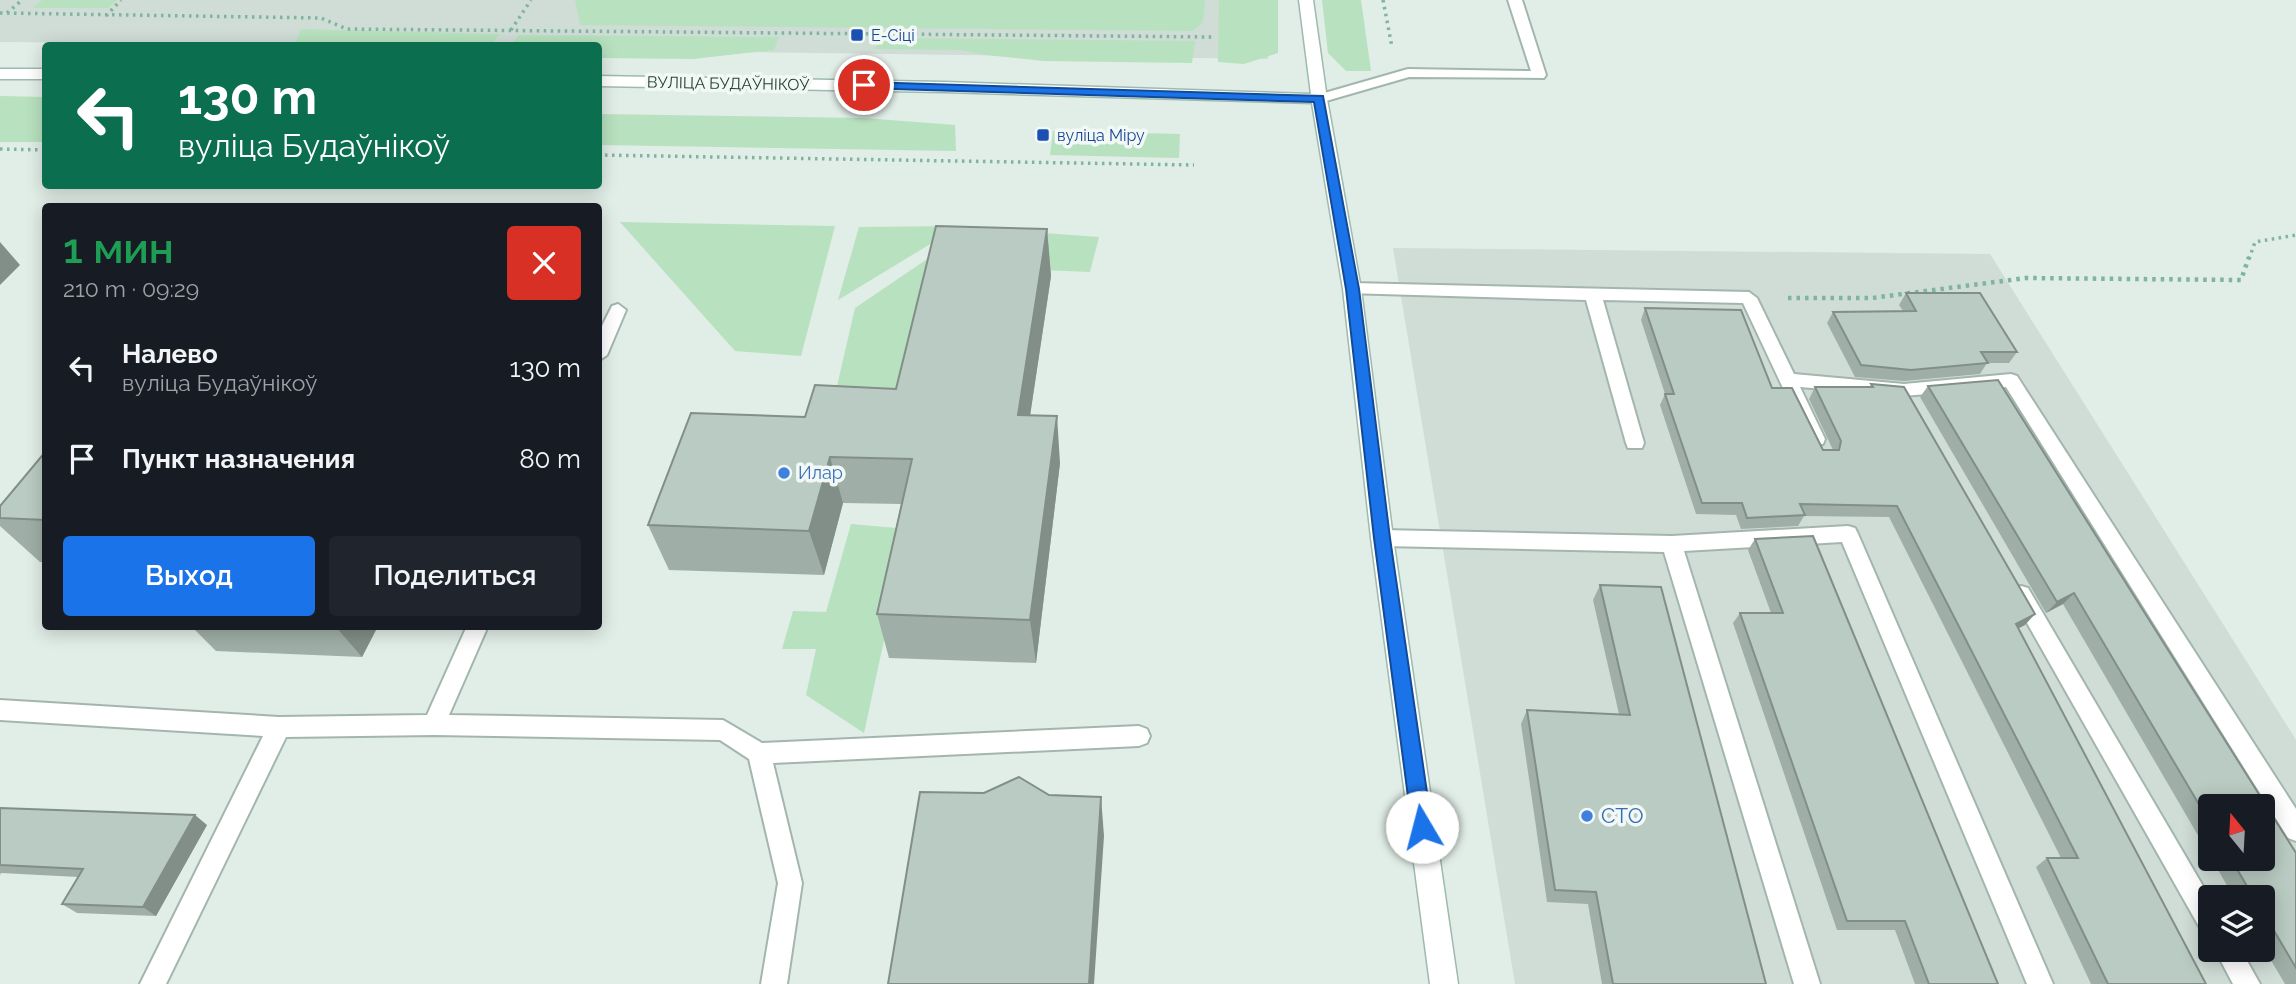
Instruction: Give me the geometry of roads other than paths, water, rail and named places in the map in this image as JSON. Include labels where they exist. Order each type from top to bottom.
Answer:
[{"type":"main road","points":[[1306,0],[1319,99],[1352,289],[1382,538],[1444,984]]},
{"type":"main road","points":[[0,74],[42,74]]},
{"type":"main road","name":"ВУЛІЦА БУДАЎНІКОЎ","points":[[602,81],[930,86],[1319,99]]},
{"type":"lane","points":[[1319,99],[1408,74],[1539,75],[1515,0]]},
{"type":"lane","points":[[1352,289],[1749,298],[1823,454]]},
{"type":"lane","points":[[1593,295],[1635,443]]},
{"type":"lane","points":[[602,346],[618,310]]},
{"type":"lane","points":[[1789,380],[1903,390],[2011,380],[2296,831]]},
{"type":"lane","points":[[1903,390],[1917,414]]},
{"type":"lane","points":[[1382,538],[1672,544],[1848,534],[2040,984]]},
{"type":"lane","points":[[1672,544],[1807,984]]},
{"type":"lane","points":[[2008,571],[2198,900]]},
{"type":"lane","points":[[434,726],[476,630]]},
{"type":"lane","points":[[0,710],[279,727],[723,730],[759,753],[1139,736]]},
{"type":"lane","points":[[153,984],[279,727]]},
{"type":"lane","points":[[759,753],[790,883],[774,984]]},
{"type":"lane","points":[[2234,962],[2247,984]]},
{"type":"place","name":"Е-Сіці","points":[[857,35]]},
{"type":"place","name":"вуліца Міру","points":[[1043,135]]},
{"type":"place","name":"Илар","points":[[784,473]]},
{"type":"place","name":"СТО","points":[[1587,816]]}]
